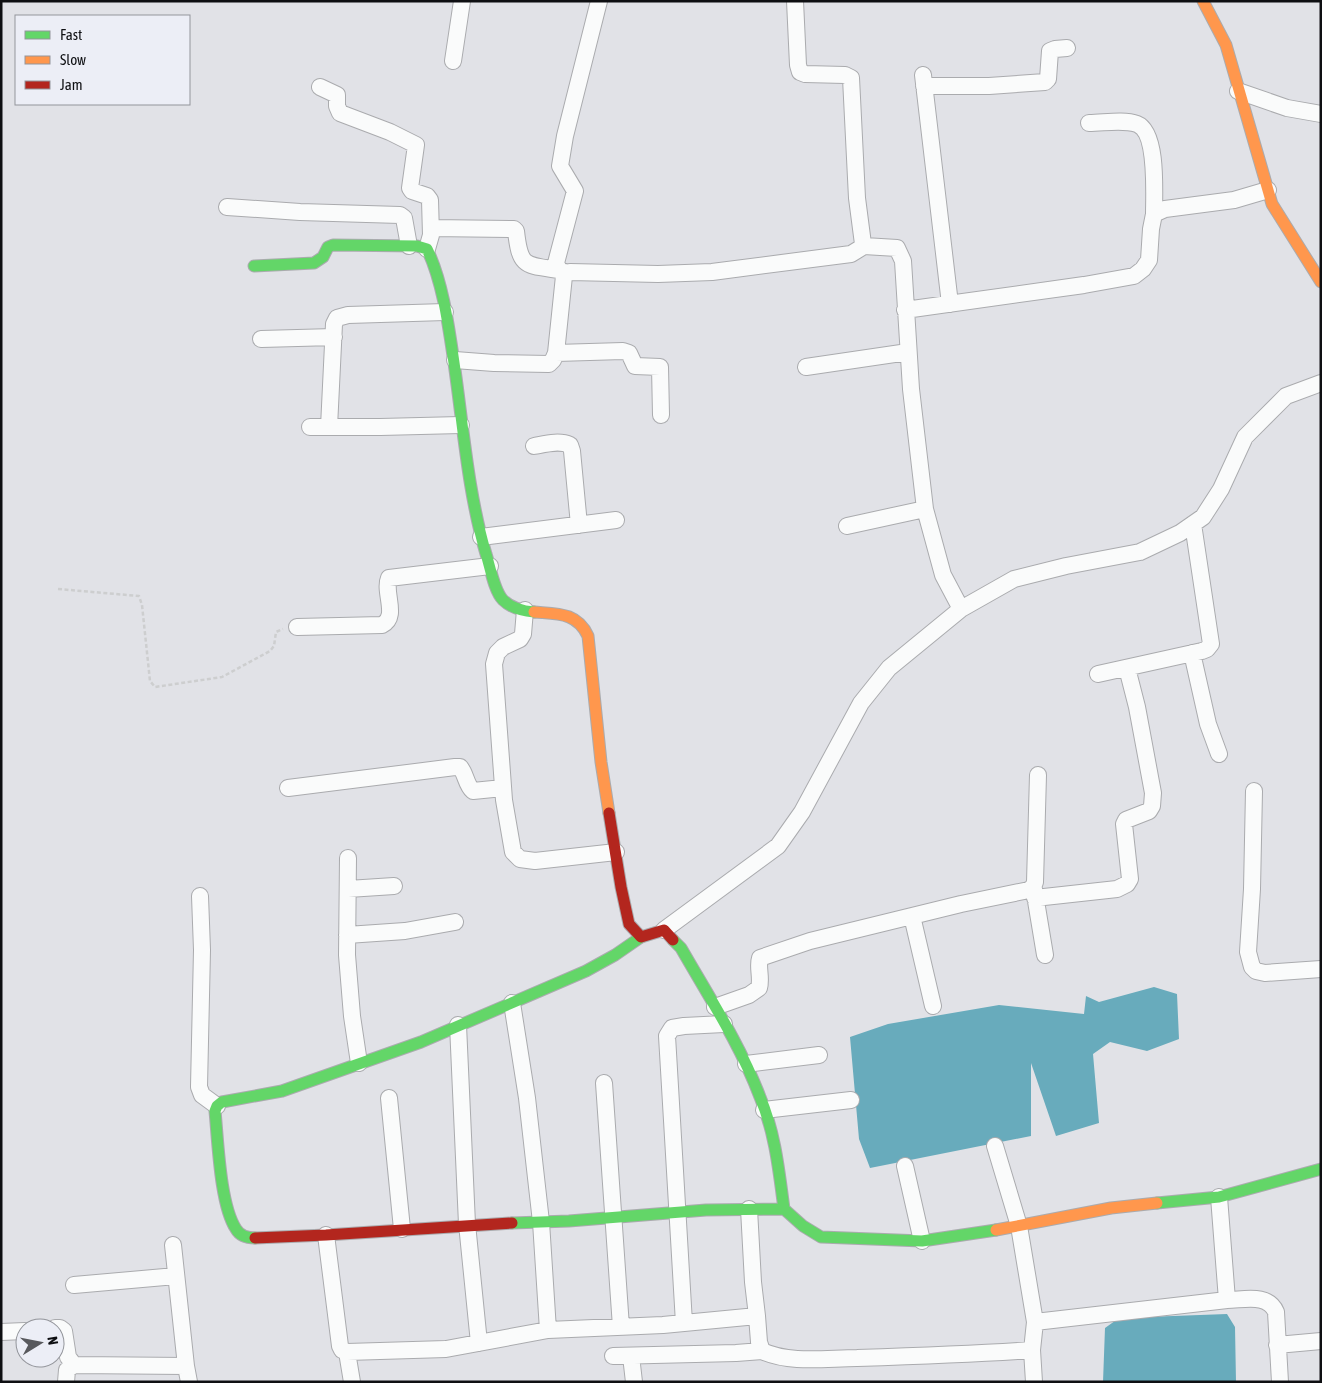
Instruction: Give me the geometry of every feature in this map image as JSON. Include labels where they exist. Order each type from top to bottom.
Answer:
[{"type":"street","points":[[453,60],[462,1]]},
{"type":"street","points":[[455,360],[549,364],[556,353],[564,276],[563,271],[556,263],[574,190],[560,166],[565,136],[599,1]]},
{"type":"street","points":[[795,1],[798,65],[800,72],[805,74],[845,75],[851,78],[857,198],[864,246]]},
{"type":"street","points":[[1204,1],[1226,46],[1272,204],[1321,282]]},
{"type":"street","points":[[950,304],[924,80],[989,86],[1045,82],[1048,79],[1050,51],[1055,48],[1067,48]]},
{"type":"street","points":[[320,87],[337,95],[337,106],[340,113],[390,132],[416,145],[410,188],[412,191],[429,198],[431,240],[427,249],[434,266],[455,360],[468,480],[481,537],[502,598],[518,610],[569,616],[582,624],[588,636],[601,762],[621,888],[628,924],[641,937]]},
{"type":"street","points":[[1238,91],[1286,108],[1321,114]]},
{"type":"street","points":[[905,310],[1084,285],[1134,276],[1143,269],[1148,260],[1154,214],[1152,151],[1145,131],[1138,125],[1128,123],[1090,123]]},
{"type":"street","points":[[1154,214],[1165,209],[1234,200],[1268,190]]},
{"type":"street","points":[[228,207],[300,212],[400,215],[404,218],[406,224],[409,246]]},
{"type":"street","points":[[431,228],[514,229],[516,231],[518,250],[526,263],[563,271],[658,274],[712,272],[852,254],[864,246],[894,246],[900,252],[903,261],[908,352],[919,469],[925,509],[943,575],[961,609]]},
{"type":"street","points":[[254,266],[314,263],[320,260],[328,246],[333,245],[417,246],[427,249]]},
{"type":"street","points":[[329,427],[334,324],[337,318],[342,315],[445,312]]},
{"type":"street","points":[[260,339],[334,337]]},
{"type":"street","points":[[556,353],[624,351],[629,353],[635,366],[660,367],[660,415]]},
{"type":"street","points":[[806,367],[908,352]]},
{"type":"street","points":[[784,1208],[678,1212],[541,1222],[467,1224],[326,1235],[247,1238],[236,1230],[227,1209],[220,1167],[216,1111],[217,1106],[222,1102],[282,1091],[421,1042],[586,971],[615,955],[641,937],[664,930],[778,846],[802,812],[861,703],[889,668],[961,609],[1014,579],[1066,566],[1140,552],[1180,533],[1203,517],[1221,489],[1245,437],[1286,396],[1321,383]]},
{"type":"street","points":[[310,427],[461,425]]},
{"type":"street","points":[[534,446],[557,443],[570,445],[579,525]]},
{"type":"street","points":[[847,526],[925,509]]},
{"type":"street","points":[[481,537],[616,520]]},
{"type":"street","points":[[1098,674],[1192,653],[1207,649],[1211,644],[1193,524]]},
{"type":"street","points":[[297,628],[382,625],[387,623],[390,618],[387,585],[389,578],[490,566]]},
{"type":"street","points":[[525,610],[524,634],[520,639],[503,647],[497,653],[494,664],[503,788],[513,852],[520,859],[535,861],[616,852]]},
{"type":"street","points":[[1192,653],[1208,724],[1219,754]]},
{"type":"street","points":[[715,1007],[749,995],[759,988],[761,982],[758,961],[760,958],[810,941],[1023,892],[1117,889],[1127,884],[1130,879],[1124,824],[1126,820],[1149,811],[1152,806],[1153,793],[1127,668]]},
{"type":"street","points":[[288,788],[455,766],[463,770],[473,791],[503,788]]},
{"type":"street","points":[[1038,775],[1034,893],[1045,955]]},
{"type":"street","points":[[1254,791],[1252,890],[1248,952],[1252,967],[1256,971],[1265,973],[1321,969]]},
{"type":"street","points":[[348,858],[347,935],[352,1016],[359,1063]]},
{"type":"street","points":[[348,889],[394,886]]},
{"type":"street","points":[[200,896],[202,950],[199,1087],[202,1095],[217,1106]]},
{"type":"street","points":[[912,916],[933,1006]]},
{"type":"street","points":[[347,935],[405,931],[455,922]]},
{"type":"street","points":[[664,930],[682,948],[746,1064],[761,1098],[776,1151],[784,1208],[802,1226],[821,1237],[922,1241],[1019,1226],[1110,1208],[1219,1197],[1321,1169]]},
{"type":"street","points":[[512,1003],[527,1098],[541,1222],[548,1330]]},
{"type":"street","points":[[684,1323],[667,1036],[672,1028],[724,1024]]},
{"type":"street","points":[[458,1025],[467,1224],[479,1343]]},
{"type":"street","points":[[746,1064],[819,1055]]},
{"type":"street","points":[[604,1083],[621,1326]]},
{"type":"street","points":[[390,1098],[402,1229]]},
{"type":"street","points":[[764,1110],[852,1100]]},
{"type":"street","points":[[995,1146],[1019,1226],[1034,1322],[1032,1350],[1034,1382]]},
{"type":"street","points":[[905,1166],[922,1241]]},
{"type":"street","points":[[1219,1197],[1227,1300]]},
{"type":"street","points":[[749,1209],[753,1282],[759,1342],[762,1351]]},
{"type":"street","points":[[326,1235],[340,1346],[342,1350],[347,1352],[446,1349],[548,1330],[684,1323],[757,1316]]},
{"type":"street","points":[[66,1382],[67,1370],[74,1365],[187,1374],[173,1245]]},
{"type":"street","points":[[74,1285],[176,1276]]},
{"type":"street","points":[[1034,1322],[1227,1300],[1264,1300],[1270,1303],[1276,1312],[1280,1382]]},
{"type":"street","points":[[1,1332],[15,1331]]},
{"type":"street","points":[[65,1338],[68,1357],[74,1365]]},
{"type":"street","points":[[1277,1345],[1321,1341]]},
{"type":"street","points":[[614,1356],[762,1351],[768,1354],[801,1359],[947,1356],[1032,1350]]},
{"type":"street","points":[[347,1352],[352,1382]]},
{"type":"street","points":[[631,1356],[634,1382]]},
{"type":"path","points":[[58,589],[139,596],[142,605],[150,681],[154,687],[222,677],[270,652],[274,646],[278,631],[297,628]]},
{"type":"water","points":[[1154,987],[1177,994],[1179,1039],[1147,1051],[1110,1042],[1093,1054],[1099,1123],[1056,1136],[1031,1063],[1031,1136],[870,1168],[859,1139],[850,1037],[888,1024],[999,1005],[1084,1014],[1086,996],[1099,1002]]},
{"type":"water","points":[[1227,1314],[1235,1327],[1236,1382],[1103,1382],[1105,1328],[1119,1318]]},
{"type":"traffic: fast","points":[[254,266],[314,263],[323,257],[328,247],[333,245],[417,246],[427,249],[437,274],[444,301],[474,505],[493,578],[497,591],[506,603],[517,609],[534,612]]},
{"type":"traffic: fast","points":[[255,1238],[244,1236],[238,1231],[226,1205],[215,1111],[222,1102],[282,1091],[421,1042],[586,971],[615,955],[641,937]]},
{"type":"traffic: fast","points":[[673,940],[681,948],[734,1039],[752,1077],[765,1110],[773,1138],[784,1209],[803,1226],[821,1237],[922,1241],[996,1230]]},
{"type":"traffic: fast","points":[[1157,1203],[1219,1197],[1321,1169]]},
{"type":"traffic: fast","points":[[512,1223],[569,1221],[706,1210],[784,1209]]},
{"type":"traffic: slow","points":[[1203,1],[1226,45],[1272,204],[1321,282]]},
{"type":"traffic: slow","points":[[534,612],[558,614],[572,618],[578,622],[588,636],[601,762],[609,813]]},
{"type":"traffic: slow","points":[[996,1230],[1111,1208],[1157,1203]]},
{"type":"traffic: jam","points":[[609,813],[629,924],[641,937],[664,930],[673,940]]},
{"type":"traffic: jam","points":[[255,1238],[512,1223]]}]
